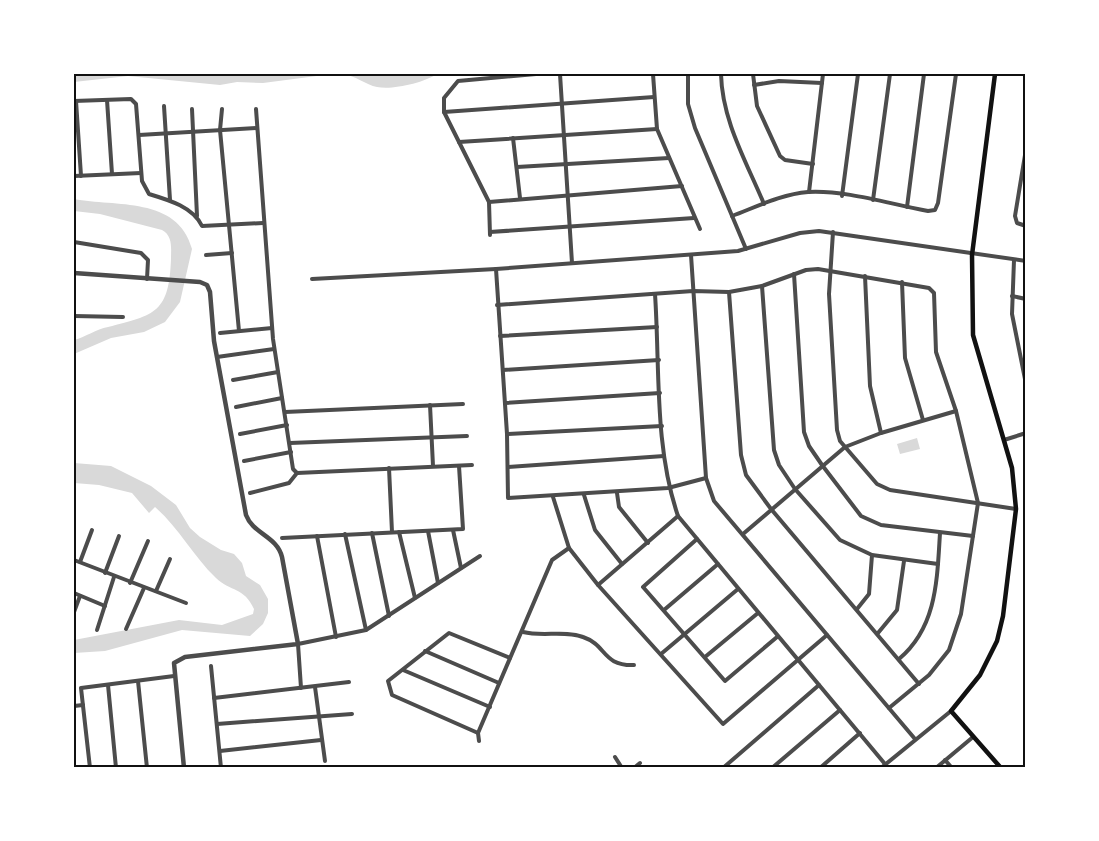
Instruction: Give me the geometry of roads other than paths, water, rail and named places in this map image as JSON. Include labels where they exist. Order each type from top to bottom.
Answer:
[{"type":"main road","points":[[995,74],[972,255],[973,335],[1004,440],[1014,482],[1016,509],[1003,616],[997,641],[980,675],[951,711],[1001,768]]},
{"type":"street","points":[[536,74],[458,81],[446,93],[444,112],[489,202],[490,234],[694,218]]},
{"type":"street","points":[[561,74],[572,263]]},
{"type":"street","points":[[652,74],[657,129],[700,229]]},
{"type":"street","points":[[688,74],[688,104],[695,128],[746,249]]},
{"type":"street","points":[[721,74],[722,99],[726,116],[765,204]]},
{"type":"street","points":[[753,74],[757,106],[780,156],[785,160],[813,164]]},
{"type":"street","points":[[809,192],[823,74]]},
{"type":"street","points":[[842,196],[858,74]]},
{"type":"street","points":[[873,200],[890,74]]},
{"type":"street","points":[[907,207],[924,74]]},
{"type":"street","points":[[732,216],[809,192],[873,200],[928,211],[935,210],[939,203],[956,74]]},
{"type":"street","points":[[754,85],[790,80],[822,83]]},
{"type":"street","points":[[444,112],[654,97]]},
{"type":"street","points":[[81,176],[75,101],[130,99],[136,104],[144,188],[149,194],[171,200],[197,216]]},
{"type":"street","points":[[107,100],[112,174]]},
{"type":"street","points":[[165,106],[171,200]]},
{"type":"street","points":[[192,109],[197,216],[202,226],[263,223]]},
{"type":"street","points":[[222,109],[220,130],[239,331]]},
{"type":"street","points":[[256,109],[274,349],[291,452],[297,473]]},
{"type":"street","points":[[139,135],[257,128]]},
{"type":"street","points":[[459,142],[657,129]]},
{"type":"street","points":[[513,138],[520,198]]},
{"type":"street","points":[[1026,149],[1015,216],[1017,223],[1026,226]]},
{"type":"street","points":[[518,167],[669,158]]},
{"type":"street","points":[[74,176],[141,173]]},
{"type":"street","points":[[489,202],[681,186]]},
{"type":"street","points":[[833,232],[829,270],[833,391],[837,430],[845,447],[877,484],[890,490],[1016,509]]},
{"type":"street","points":[[312,279],[691,255],[746,249],[800,233],[833,232],[972,255],[1026,261]]},
{"type":"street","points":[[74,242],[141,253],[148,260],[147,279]]},
{"type":"street","points":[[206,255],[232,253]]},
{"type":"street","points":[[691,255],[706,478],[714,501],[915,739]]},
{"type":"street","points":[[1014,260],[1011,296],[1017,352],[1026,384]]},
{"type":"street","points":[[496,269],[507,434],[508,498],[553,497],[668,488],[706,478]]},
{"type":"street","points":[[497,305],[693,291],[729,292],[762,286],[806,270],[829,270],[902,282],[929,288],[934,293],[936,352],[956,411],[978,503],[961,614],[949,650],[919,684],[889,708]]},
{"type":"street","points":[[74,273],[200,282],[207,285],[210,292],[217,357],[246,514],[254,528],[274,542],[280,550],[298,644],[301,688]]},
{"type":"street","points":[[794,274],[804,432],[809,446],[861,516],[881,525],[973,536]]},
{"type":"street","points":[[865,276],[870,386],[881,433]]},
{"type":"street","points":[[902,282],[905,358],[923,420]]},
{"type":"street","points":[[762,286],[774,450],[779,465],[795,489],[840,540],[872,555],[938,564]]},
{"type":"street","points":[[729,292],[741,455],[746,475],[771,509],[919,684]]},
{"type":"street","points":[[655,294],[664,456],[668,488],[678,516],[777,637],[860,733],[883,766],[951,711]]},
{"type":"street","points":[[1011,296],[1026,299]]},
{"type":"street","points":[[74,316],[123,317]]},
{"type":"street","points":[[500,336],[657,327]]},
{"type":"street","points":[[220,333],[272,328]]},
{"type":"street","points":[[217,357],[274,349]]},
{"type":"street","points":[[503,370],[659,360]]},
{"type":"street","points":[[233,380],[278,372]]},
{"type":"street","points":[[505,403],[660,393]]},
{"type":"street","points":[[236,407],[282,398]]},
{"type":"street","points":[[285,412],[463,404]]},
{"type":"street","points":[[430,405],[433,466]]},
{"type":"street","points":[[743,534],[845,447],[881,433],[956,411]]},
{"type":"street","points":[[240,434],[287,425]]},
{"type":"street","points":[[507,434],[662,426]]},
{"type":"street","points":[[1004,440],[1026,434]]},
{"type":"street","points":[[290,443],[467,436]]},
{"type":"street","points":[[244,461],[291,452]]},
{"type":"street","points":[[508,466],[664,456]]},
{"type":"street","points":[[250,493],[289,483],[297,473],[472,465]]},
{"type":"street","points":[[282,538],[463,529],[459,466]]},
{"type":"street","points":[[388,468],[392,532]]},
{"type":"street","points":[[617,493],[619,507],[648,543]]},
{"type":"street","points":[[584,495],[595,530],[622,564]]},
{"type":"street","points":[[553,497],[569,549],[597,585],[723,724],[827,635]]},
{"type":"street","points":[[597,585],[678,516]]},
{"type":"street","points":[[80,562],[92,530]]},
{"type":"street","points":[[453,530],[461,568]]},
{"type":"street","points":[[428,531],[438,583]]},
{"type":"street","points":[[399,532],[415,598]]},
{"type":"street","points":[[372,533],[389,616]]},
{"type":"street","points":[[899,659],[916,642],[927,625],[932,607],[940,533]]},
{"type":"street","points":[[345,534],[366,630]]},
{"type":"street","points":[[105,573],[119,536]]},
{"type":"street","points":[[317,536],[336,637]]},
{"type":"street","points":[[697,539],[643,587],[725,681],[777,637]]},
{"type":"street","points":[[130,583],[148,541]]},
{"type":"street","points":[[479,741],[478,733],[552,560],[569,549]]},
{"type":"street","points":[[857,609],[869,594],[872,555]]},
{"type":"street","points":[[184,768],[174,676],[174,663],[180,658],[298,644],[366,630],[480,556]]},
{"type":"street","points":[[156,591],[170,559]]},
{"type":"street","points":[[74,560],[186,603]]},
{"type":"street","points":[[878,633],[897,610],[904,561]]},
{"type":"street","points":[[664,610],[718,564]]},
{"type":"street","points":[[97,630],[114,576]]},
{"type":"street","points":[[126,629],[144,588]]},
{"type":"street","points":[[661,654],[738,589]]},
{"type":"street","points":[[74,593],[105,606]]},
{"type":"street","points":[[74,612],[80,596]]},
{"type":"street","points":[[705,657],[758,613]]},
{"type":"street","points":[[522,632],[538,636],[570,634],[584,637],[599,646],[605,656],[620,664],[634,665]]},
{"type":"street","points":[[478,733],[392,695],[388,681],[449,633],[510,658]]},
{"type":"street","points":[[425,651],[499,683]]},
{"type":"street","points":[[211,666],[221,768]]},
{"type":"street","points":[[403,670],[490,707]]},
{"type":"street","points":[[90,768],[81,688],[174,676]]},
{"type":"street","points":[[138,681],[147,768]]},
{"type":"street","points":[[214,698],[349,682]]},
{"type":"street","points":[[108,685],[117,768]]},
{"type":"street","points":[[723,768],[819,685]]},
{"type":"street","points":[[315,687],[325,761]]},
{"type":"street","points":[[74,706],[83,705]]},
{"type":"street","points":[[772,768],[840,710]]},
{"type":"street","points":[[217,724],[352,714]]},
{"type":"street","points":[[820,768],[860,733]]},
{"type":"street","points":[[936,768],[974,737]]},
{"type":"street","points":[[220,751],[321,740]]},
{"type":"street","points":[[615,757],[622,768]]},
{"type":"street","points":[[945,760],[952,768]]},
{"type":"street","points":[[634,768],[640,763]]},
{"type":"street","points":[[539,767],[543,768]]},
{"type":"street","points":[[572,768],[593,768]]}]
